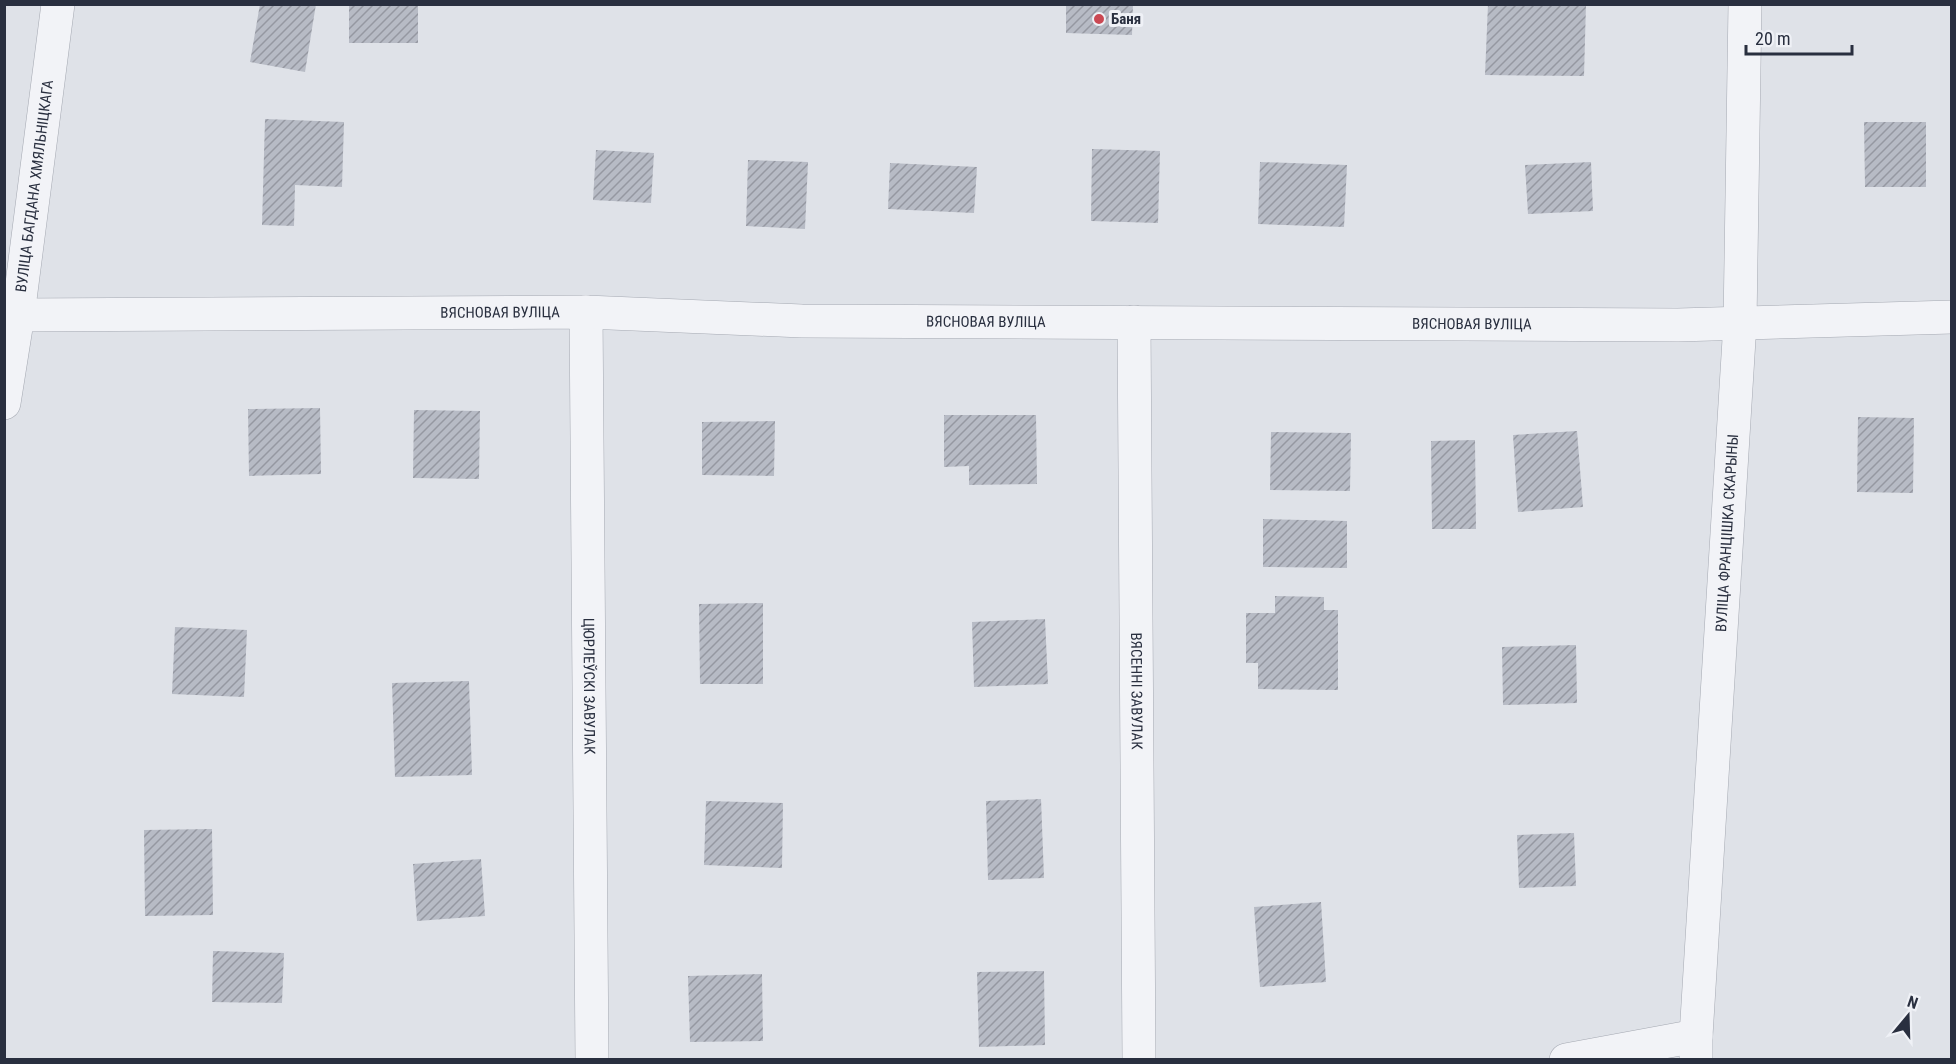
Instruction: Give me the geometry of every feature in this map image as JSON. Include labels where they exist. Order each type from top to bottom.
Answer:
[{"type":"street","name":"ВУЛІЦА БАГДАНА ХМЯЛЬНІЦКАГА","points":[[4,403],[18,315],[58,4]]},
{"type":"street","name":"ВУЛІЦА ФРАНЦІШКА СКАРЫНЫ","points":[[1696,1048],[1740,323],[1745,4]]},
{"type":"street","name":"ВЯСНОВАЯ ВУЛІЦА","points":[[18,315],[586,312],[802,321],[1678,326],[1952,316]]},
{"type":"street","name":"ЦЮРЛЕЎСКІ ЗАВУЛАК","points":[[586,312],[592,1059]]},
{"type":"street","name":"ВЯСЕННІ ЗАВУЛАК","points":[[1134,322],[1139,1059]]},
{"type":"street","points":[[1566,1059],[1696,1048]]},
{"type":"building","points":[[260,4],[316,4],[305,72],[250,62]]},
{"type":"building","points":[[349,4],[418,4],[418,43],[349,43]]},
{"type":"building","name":"Баня","points":[[1066,4],[1133,4],[1132,35],[1066,33]]},
{"type":"building","points":[[1488,4],[1586,4],[1584,76],[1485,75]]},
{"type":"building","points":[[265,119],[344,122],[342,187],[295,185],[294,226],[262,225]]},
{"type":"building","points":[[1864,122],[1926,122],[1926,187],[1865,187]]},
{"type":"building","points":[[1092,149],[1160,151],[1158,223],[1091,221]]},
{"type":"building","points":[[596,150],[654,153],[651,203],[593,200]]},
{"type":"building","points":[[748,160],[808,162],[805,229],[746,226]]},
{"type":"building","points":[[1260,162],[1347,165],[1344,227],[1258,224]]},
{"type":"building","points":[[1591,162],[1593,211],[1528,214],[1525,165]]},
{"type":"building","points":[[890,163],[977,167],[974,213],[888,209]]},
{"type":"building","points":[[320,408],[321,474],[249,476],[248,409]]},
{"type":"building","points":[[414,410],[480,411],[479,479],[413,478]]},
{"type":"building","points":[[944,415],[1036,415],[1037,484],[969,485],[969,466],[944,467]]},
{"type":"building","points":[[1858,417],[1914,418],[1913,493],[1857,492]]},
{"type":"building","points":[[775,421],[774,476],[702,475],[702,422]]},
{"type":"building","points":[[1577,431],[1583,507],[1518,512],[1513,435]]},
{"type":"building","points":[[1271,432],[1351,433],[1350,491],[1270,490]]},
{"type":"building","points":[[1475,440],[1476,529],[1432,529],[1431,441]]},
{"type":"building","points":[[1263,519],[1347,521],[1347,568],[1263,567]]},
{"type":"building","points":[[1275,596],[1324,597],[1324,610],[1338,610],[1338,690],[1258,689],[1258,663],[1246,663],[1246,613],[1275,613]]},
{"type":"building","points":[[763,603],[763,684],[700,684],[699,604]]},
{"type":"building","points":[[1045,619],[1048,684],[974,687],[972,622]]},
{"type":"building","points":[[175,627],[247,630],[244,697],[172,694]]},
{"type":"building","points":[[1576,645],[1577,703],[1503,705],[1502,647]]},
{"type":"building","points":[[469,681],[472,775],[395,777],[392,683]]},
{"type":"building","points":[[1041,799],[1044,878],[988,880],[986,801]]},
{"type":"building","points":[[706,801],[783,803],[782,868],[704,865]]},
{"type":"building","points":[[212,829],[213,915],[145,916],[144,830]]},
{"type":"building","points":[[1574,833],[1576,886],[1519,888],[1517,835]]},
{"type":"building","points":[[481,859],[485,916],[417,921],[413,864]]},
{"type":"building","points":[[1321,902],[1326,982],[1260,987],[1254,907]]},
{"type":"building","points":[[213,951],[284,953],[282,1003],[212,1002]]},
{"type":"building","points":[[1044,971],[1045,1045],[979,1047],[977,972]]},
{"type":"building","points":[[762,974],[763,1041],[690,1042],[688,976]]},
{"type":"place","name":"Баня","points":[[1099,19]]}]
